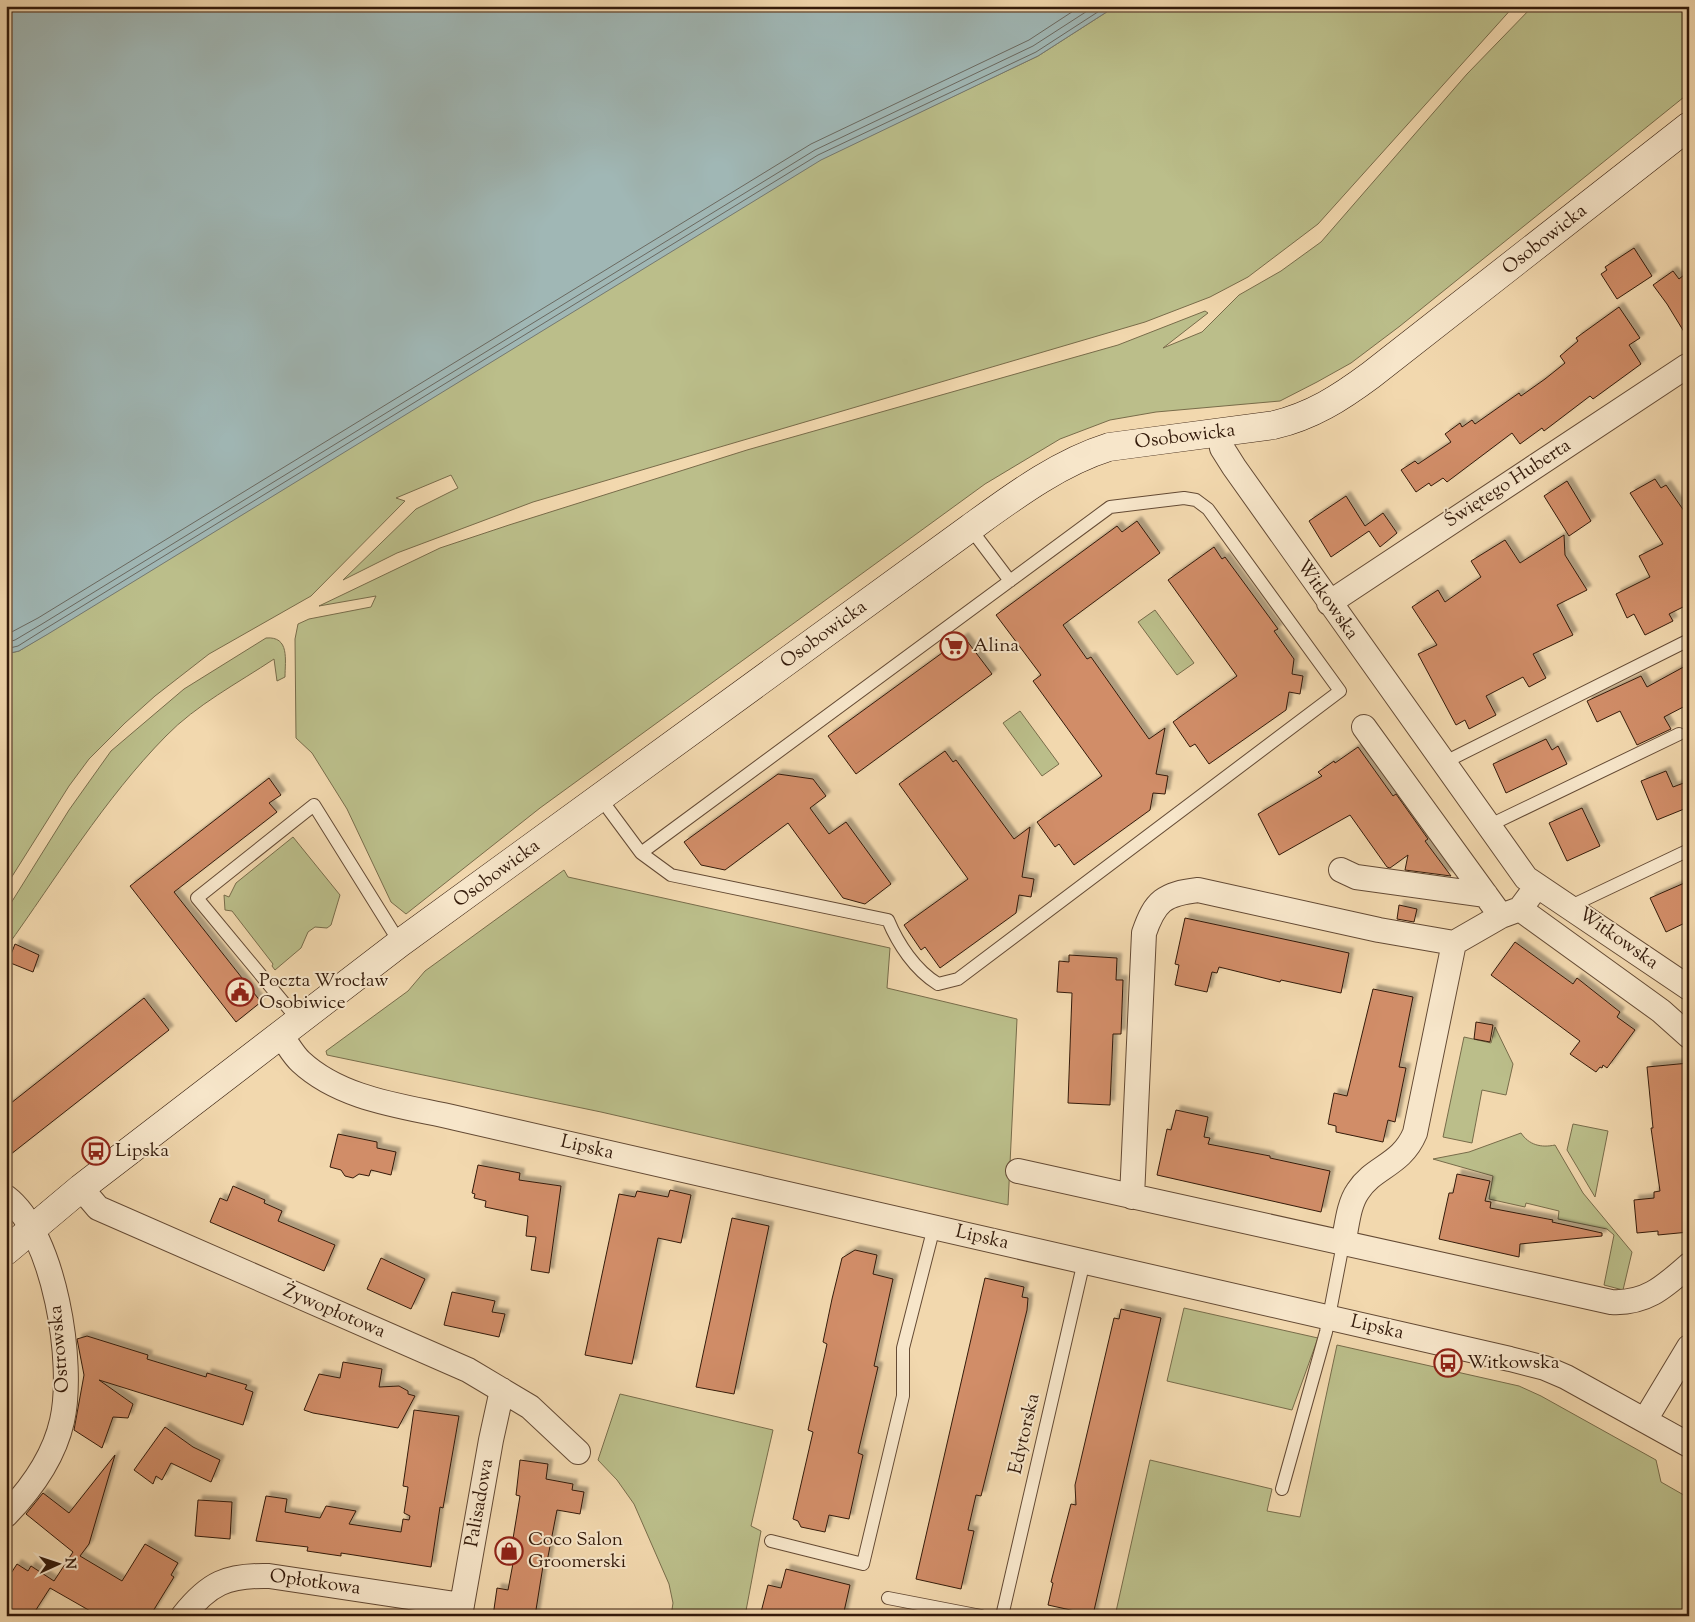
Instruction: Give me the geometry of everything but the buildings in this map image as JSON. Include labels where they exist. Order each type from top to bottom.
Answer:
[{"type":"street","name":"Osobowicka","points":[[6,1250],[81,1188],[400,943],[601,799],[970,528],[1028,488],[1084,455],[1108,447],[1282,423],[1297,419],[1328,405],[1402,351],[1689,126]]},
{"type":"street","name":"Świętego Huberta","points":[[1328,603],[1687,366]]},
{"type":"street","name":"Witkowska","points":[[1219,433],[1222,448],[1234,467],[1328,603],[1526,878],[1536,886],[1571,906],[1689,988]]},
{"type":"street","points":[[1364,727],[1486,895],[1661,1011],[1689,1036]]},
{"type":"street","points":[[1341,870],[1356,876],[1486,895]]},
{"type":"street","points":[[1132,1197],[1144,933],[1156,906],[1165,897],[1180,892],[1198,890],[1379,930],[1454,944],[1511,912],[1536,886]]},
{"type":"street","points":[[1343,1244],[1352,1202],[1358,1191],[1364,1183],[1400,1157],[1410,1146],[1415,1133],[1454,944]]},
{"type":"street","name":"Lipska","points":[[290,1027],[300,1061],[324,1080],[346,1091],[456,1118],[1545,1368],[1566,1377],[1689,1446]]},
{"type":"street","points":[[1018,1171],[1611,1302],[1624,1302],[1650,1296],[1689,1265]]},
{"type":"street","name":"Żywopłotowa","points":[[81,1188],[98,1208],[468,1370],[530,1407],[578,1452]]},
{"type":"street","name":"Ostrowska","points":[[6,1196],[17,1206],[32,1230],[53,1277],[65,1357],[66,1398],[57,1438],[46,1462],[25,1495],[6,1515]]},
{"type":"street","points":[[1644,1420],[1689,1347]]},
{"type":"street","name":"Palisadowa","points":[[461,1611],[491,1440],[502,1390]]},
{"type":"street","name":"Opłotkowa","points":[[183,1616],[197,1598],[223,1580],[251,1575],[269,1576],[461,1611]]},
{"type":"lane","points":[[601,799],[641,853],[671,875],[888,920],[896,938],[924,975],[938,984],[958,979],[1340,691],[1208,510],[1196,500],[1184,498],[1110,507],[641,853]]},
{"type":"lane","points":[[970,528],[1010,581]]},
{"type":"lane","points":[[1443,763],[1689,640]]},
{"type":"lane","points":[[1488,826],[1679,734]]},
{"type":"lane","points":[[290,1027],[197,898],[314,805],[400,943]]},
{"type":"lane","name":"Witkowska","points":[[1571,906],[1689,850]]},
{"type":"lane","points":[[771,1541],[863,1564],[903,1396],[903,1348],[934,1227]]},
{"type":"lane","points":[[1282,1489],[1326,1332],[1343,1244]]},
{"type":"lane","name":"Edytorska","points":[[1002,1616],[1084,1261]]},
{"type":"lane","points":[[888,1598],[981,1616]]},
{"type":"green space","points":[[1116,6],[1514,6],[1318,224],[1248,277],[1210,297],[1145,322],[533,502],[397,553],[343,580],[416,509],[458,488],[451,475],[396,498],[405,501],[311,596],[209,654],[155,696],[125,723],[89,759],[69,786],[6,886],[6,654],[19,651],[821,159],[1038,56]]},
{"type":"green space","points":[[1533,6],[1689,6],[1689,93],[1400,326],[1351,363],[1280,401],[1156,412],[1110,420],[1060,439],[985,484],[540,808],[406,914],[391,902],[347,809],[312,753],[296,738],[295,639],[298,624],[309,619],[371,607],[376,596],[319,606],[440,548],[747,450],[1118,345],[1205,311],[1208,313],[1163,348],[1202,332],[1239,295],[1281,271],[1321,242],[1467,74]]},
{"type":"green space","points":[[1155,610],[1194,663],[1177,675],[1138,622]]},
{"type":"green space","points":[[266,638],[274,638],[283,645],[285,677],[277,681],[274,659],[204,704],[166,736],[143,760],[102,812],[6,948],[6,911],[69,810],[111,751],[184,689]]},
{"type":"green space","points":[[1020,711],[1059,764],[1042,776],[1003,723]]},
{"type":"green space","points":[[293,837],[340,895],[331,925],[327,928],[315,927],[308,932],[301,948],[275,970],[272,966],[273,964],[232,911],[225,910],[224,895],[229,897],[236,883]]},
{"type":"green space","points":[[564,870],[568,877],[890,948],[887,988],[1017,1019],[1008,1205],[601,1112],[327,1055],[326,1051],[408,991],[425,971]]},
{"type":"green space","points":[[1495,1027],[1513,1064],[1506,1095],[1482,1090],[1472,1143],[1443,1137],[1464,1037],[1491,1043]]},
{"type":"green space","points":[[1573,1124],[1608,1131],[1595,1197],[1567,1150]]},
{"type":"green space","points":[[1521,1133],[1536,1145],[1555,1145],[1583,1193],[1632,1252],[1623,1290],[1604,1285],[1614,1235],[1607,1229],[1558,1219],[1559,1211],[1526,1203],[1525,1207],[1489,1199],[1493,1176],[1433,1159],[1469,1152]]},
{"type":"green space","points":[[1184,1308],[1318,1338],[1292,1410],[1167,1381]]},
{"type":"green space","points":[[1337,1345],[1519,1386],[1541,1396],[1656,1460],[1661,1482],[1689,1498],[1689,1616],[1115,1616],[1150,1460],[1272,1489],[1267,1511],[1300,1517]]},
{"type":"green space","points":[[620,1394],[773,1430],[751,1526],[761,1531],[745,1616],[671,1616],[673,1603],[669,1584],[634,1504],[617,1480],[598,1460]]},
{"type":"water","points":[[6,6],[1116,6],[1038,56],[821,160],[48,634],[19,651],[6,654]]},
{"type":"place","name":"Alina","points":[[954,646]]},
{"type":"place","name":"Poczta Wrocław Osobiwice","points":[[240,992]]},
{"type":"place","name":"Lipska","points":[[96,1151]]},
{"type":"place","name":"Witkowska","points":[[1448,1363]]},
{"type":"place","name":"Coco Salon Groomerski","points":[[509,1551]]}]
